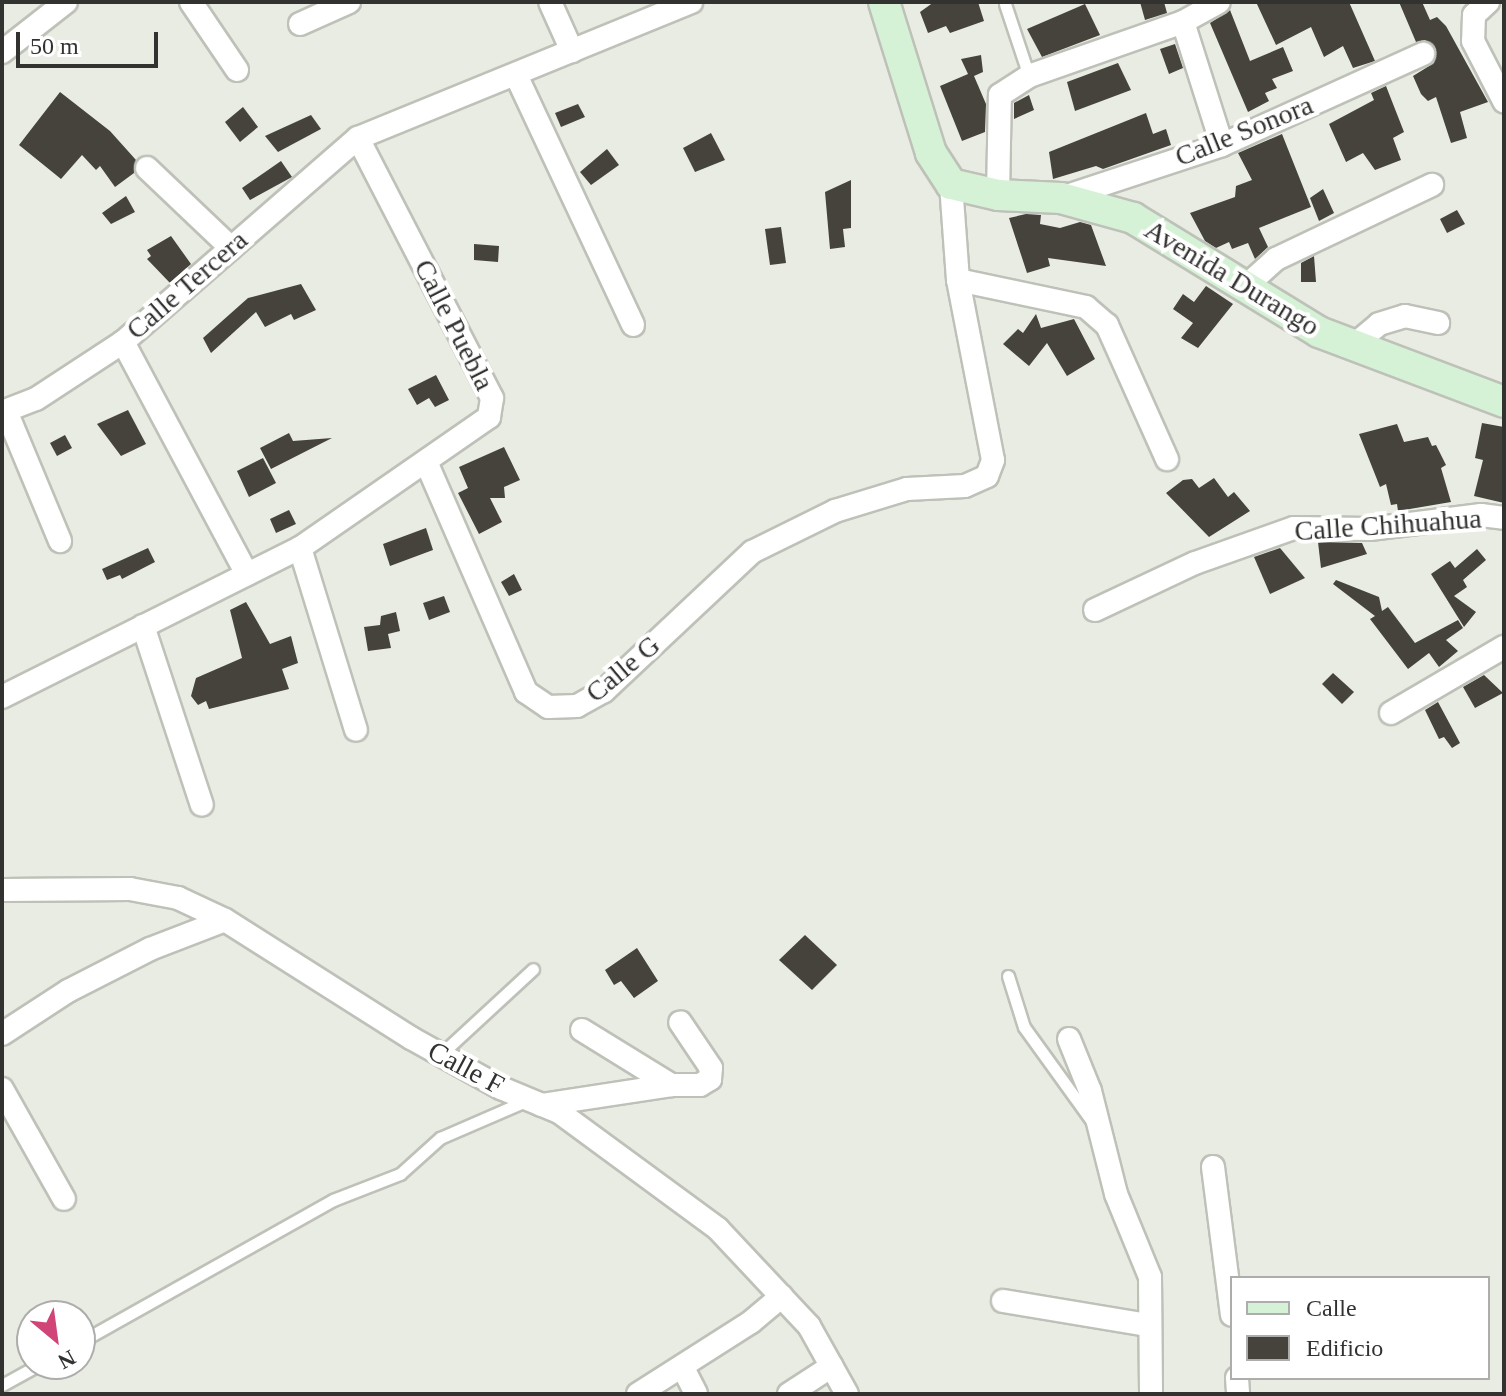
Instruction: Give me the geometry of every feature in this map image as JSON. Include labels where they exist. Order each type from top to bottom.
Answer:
[{"type":"main road","points":[[884,2],[931,153],[951,184]]},
{"type":"main road","name":"Avenida Durango","points":[[951,184],[998,195],[1061,198],[1133,218],[1319,332],[1504,402]]},
{"type":"street","points":[[2,52],[66,2]]},
{"type":"street","points":[[191,2],[237,70]]},
{"type":"street","points":[[300,24],[349,2]]},
{"type":"street","points":[[550,2],[572,51]]},
{"type":"street","points":[[358,138],[691,2]]},
{"type":"street","points":[[998,195],[1000,95],[1029,76],[1183,22],[1219,2]]},
{"type":"street","points":[[1481,9],[1473,41],[1504,101]]},
{"type":"street","points":[[1183,22],[1222,145]]},
{"type":"street","name":"Calle Sonora","points":[[1061,198],[1222,145],[1423,54]]},
{"type":"street","points":[[516,75],[633,325]]},
{"type":"street","name":"Calle Tercera","points":[[4,412],[47,392],[123,342],[358,138]]},
{"type":"street","name":"Calle Puebla","points":[[2,697],[300,548],[427,464],[489,417],[492,398],[358,138]]},
{"type":"street","points":[[147,168],[231,248]]},
{"type":"street","points":[[951,184],[958,280],[1086,307],[1107,325],[1167,459]]},
{"type":"street","points":[[1245,287],[1276,259],[1432,185]]},
{"type":"street","name":"Calle G","points":[[427,464],[526,692],[548,707],[577,706],[604,691],[752,552],[835,511],[907,489],[976,483],[987,476],[993,460],[958,280]]},
{"type":"street","points":[[1353,346],[1379,324],[1405,316],[1438,323]]},
{"type":"street","points":[[123,342],[247,574]]},
{"type":"street","points":[[4,412],[60,541]]},
{"type":"street","name":"Calle Chihuahua","points":[[1095,610],[1195,563],[1294,528],[1370,529],[1481,515],[1504,518]]},
{"type":"street","points":[[300,548],[356,730]]},
{"type":"street","points":[[143,626],[202,805]]},
{"type":"street","points":[[1391,713],[1504,647]]},
{"type":"street","name":"Calle F","points":[[2,890],[158,892],[225,920],[441,1054],[535,1102],[718,1229],[809,1326],[847,1394]]},
{"type":"street","points":[[2,1034],[68,991],[150,949],[225,920]]},
{"type":"street","points":[[535,1102],[671,1085],[700,1085],[710,1079],[711,1068],[680,1022]]},
{"type":"street","points":[[582,1030],[671,1085]]},
{"type":"street","points":[[1069,1039],[1101,1133],[1116,1194],[1150,1277],[1148,1325],[1151,1394]]},
{"type":"street","points":[[2,1089],[64,1199]]},
{"type":"street","points":[[1213,1167],[1230,1299]]},
{"type":"street","points":[[638,1394],[683,1368],[782,1296]]},
{"type":"street","points":[[1003,1301],[1148,1325]]},
{"type":"street","points":[[789,1394],[832,1366]]},
{"type":"street","points":[[683,1368],[696,1394]]},
{"type":"lane","points":[[1005,4],[1029,76]]},
{"type":"lane","points":[[441,1054],[533,969]]},
{"type":"lane","points":[[1008,976],[1024,1027],[1101,1133]]},
{"type":"lane","points":[[96,1333],[333,1200],[400,1174],[440,1138],[535,1102]]},
{"type":"building","points":[[934,2],[978,2],[984,21],[950,33],[946,26],[928,33],[920,12]]},
{"type":"building","points":[[1140,2],[1164,2],[1167,13],[1145,20]]},
{"type":"building","points":[[1256,2],[1349,2],[1375,61],[1353,68],[1343,46],[1324,57],[1311,27],[1276,45]]},
{"type":"building","points":[[1399,2],[1422,2],[1430,20],[1437,17],[1446,26],[1488,102],[1460,112],[1467,138],[1451,143],[1436,97],[1428,101],[1421,94],[1413,76],[1434,63],[1436,49],[1425,40],[1416,42]]},
{"type":"building","points":[[1085,4],[1100,35],[1042,57],[1027,29]]},
{"type":"building","points":[[1230,10],[1250,61],[1283,47],[1293,71],[1272,79],[1277,88],[1265,93],[1269,101],[1248,112],[1210,23]]},
{"type":"building","points":[[1175,44],[1183,68],[1169,74],[1160,49]]},
{"type":"building","points":[[981,55],[983,72],[974,76],[986,104],[985,132],[962,141],[940,86],[968,74],[961,59]]},
{"type":"building","points":[[1118,63],[1131,90],[1075,111],[1067,82]]},
{"type":"building","points":[[1386,86],[1404,132],[1393,138],[1401,160],[1375,170],[1363,153],[1346,162],[1329,124],[1374,100],[1371,93]]},
{"type":"building","points":[[60,92],[110,131],[136,160],[134,173],[115,187],[100,166],[96,170],[82,155],[61,179],[19,145]]},
{"type":"building","points":[[1029,95],[1034,110],[1014,119],[1014,103]]},
{"type":"building","points":[[578,104],[585,117],[561,127],[555,113]]},
{"type":"building","points":[[243,107],[258,127],[240,142],[225,122]]},
{"type":"building","points":[[1146,113],[1153,134],[1166,129],[1171,145],[1103,169],[1096,166],[1053,179],[1049,152]]},
{"type":"building","points":[[311,115],[321,129],[278,152],[265,136]]},
{"type":"building","points":[[711,133],[725,160],[695,172],[683,148]]},
{"type":"building","points":[[1282,134],[1311,207],[1259,228],[1268,247],[1255,259],[1248,243],[1232,249],[1229,242],[1216,248],[1205,241],[1190,213],[1235,197],[1236,186],[1252,180],[1238,153]]},
{"type":"building","points":[[607,149],[619,165],[591,185],[580,172]]},
{"type":"building","points":[[281,161],[292,177],[250,200],[242,188]]},
{"type":"building","points":[[851,180],[851,228],[843,229],[845,247],[830,249],[825,192]]},
{"type":"building","points":[[1323,189],[1334,213],[1319,221],[1310,198]]},
{"type":"building","points":[[126,196],[135,212],[111,224],[102,213]]},
{"type":"building","points":[[1457,210],[1465,224],[1447,233],[1440,219]]},
{"type":"building","points":[[1041,215],[1040,224],[1060,228],[1080,222],[1091,225],[1106,266],[1048,258],[1050,266],[1027,273],[1009,218]]},
{"type":"building","points":[[781,227],[786,263],[770,265],[765,229]]},
{"type":"building","points":[[171,236],[191,264],[170,283],[147,259],[151,256],[147,250]]},
{"type":"building","points":[[474,244],[499,246],[498,262],[474,260]]},
{"type":"building","points":[[1314,256],[1316,282],[1301,282],[1301,263]]},
{"type":"building","points":[[301,284],[316,310],[294,320],[291,314],[265,327],[256,312],[211,353],[203,338],[248,298]]},
{"type":"building","points":[[1206,286],[1233,304],[1198,348],[1181,338],[1193,323],[1173,309],[1183,294],[1194,302]]},
{"type":"building","points":[[1036,314],[1041,328],[1074,319],[1095,359],[1067,376],[1047,343],[1029,366],[1003,344],[1018,329],[1023,333]]},
{"type":"building","points":[[436,375],[449,400],[435,407],[429,398],[417,405],[408,389]]},
{"type":"building","points":[[128,410],[146,444],[121,456],[97,424]]},
{"type":"building","points":[[1482,423],[1504,427],[1504,503],[1474,496],[1483,460],[1475,458]]},
{"type":"building","points":[[1397,424],[1404,442],[1428,437],[1432,446],[1436,445],[1446,465],[1441,468],[1451,502],[1398,511],[1397,504],[1391,505],[1386,484],[1380,487],[1359,434]]},
{"type":"building","points":[[289,433],[293,441],[332,438],[271,469],[260,448]]},
{"type":"building","points":[[65,435],[72,448],[57,456],[50,443]]},
{"type":"building","points":[[504,447],[520,480],[504,487],[505,498],[490,498],[502,522],[479,534],[458,493],[468,488],[459,467]]},
{"type":"building","points":[[263,458],[276,483],[249,497],[237,471]]},
{"type":"building","points":[[1214,478],[1228,497],[1234,492],[1250,511],[1209,537],[1166,493],[1183,480],[1192,479],[1199,488]]},
{"type":"building","points":[[289,510],[296,524],[276,533],[270,519]]},
{"type":"building","points":[[426,528],[433,550],[390,566],[383,544]]},
{"type":"building","points":[[1318,542],[1362,543],[1367,554],[1321,568]]},
{"type":"building","points":[[148,548],[155,562],[122,579],[120,575],[107,580],[102,569]]},
{"type":"building","points":[[1280,548],[1305,578],[1270,594],[1254,557]]},
{"type":"building","points":[[1477,549],[1486,560],[1463,580],[1467,587],[1454,596],[1476,612],[1464,627],[1431,574],[1450,561],[1455,568]]},
{"type":"building","points":[[514,574],[522,590],[509,596],[501,582]]},
{"type":"building","points":[[1336,580],[1379,597],[1382,611],[1388,607],[1415,643],[1458,620],[1463,628],[1446,640],[1458,651],[1439,667],[1429,653],[1408,669],[1370,619],[1375,616],[1333,584]]},
{"type":"building","points":[[444,596],[450,612],[429,620],[423,603]]},
{"type":"building","points":[[246,602],[270,644],[291,636],[298,663],[282,669],[289,689],[209,709],[206,701],[198,705],[191,696],[196,678],[242,658],[230,610]]},
{"type":"building","points":[[396,612],[400,631],[388,634],[391,648],[368,651],[364,627],[380,625],[381,616]]},
{"type":"building","points":[[1333,673],[1354,692],[1342,704],[1322,684]]},
{"type":"building","points":[[1484,675],[1503,693],[1475,708],[1463,687]]},
{"type":"building","points":[[1438,702],[1460,743],[1452,748],[1444,737],[1439,739],[1425,710]]},
{"type":"building","points":[[805,935],[837,965],[812,990],[779,960]]},
{"type":"building","points":[[637,948],[658,981],[634,998],[621,981],[614,985],[605,970]]}]
